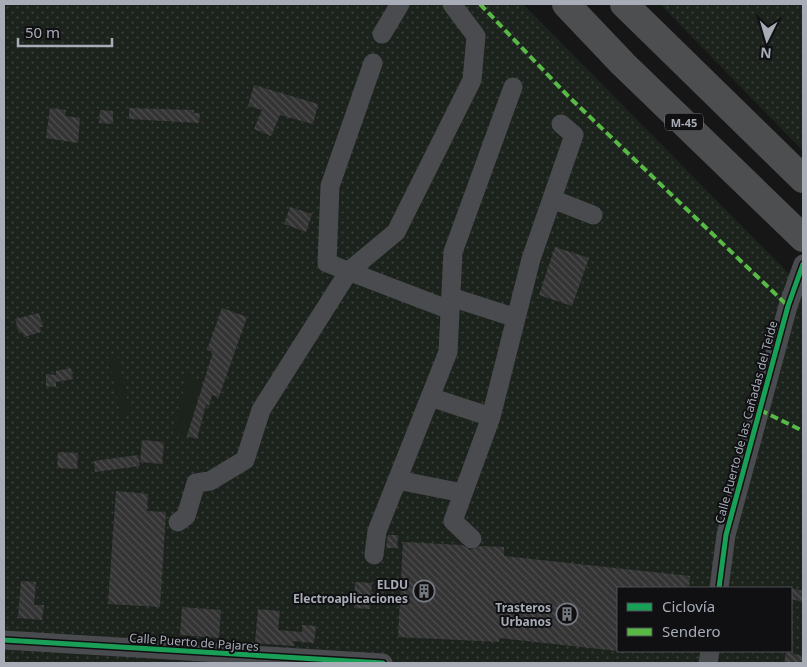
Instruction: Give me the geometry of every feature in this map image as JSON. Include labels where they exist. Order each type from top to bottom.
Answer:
[{"type":"highway","name":"M-45","points":[[566,4],[623,64],[803,238]]},
{"type":"highway","points":[[624,4],[803,179]]},
{"type":"street","points":[[382,34],[400,4]]},
{"type":"street","points":[[178,522],[186,516],[196,483],[210,481],[245,460],[260,410],[349,271],[396,232],[472,80],[476,36],[452,4]]},
{"type":"street","points":[[373,63],[330,186],[327,263],[450,303],[516,318]]},
{"type":"street","points":[[374,555],[377,531],[448,352],[453,252],[512,87]]},
{"type":"street","points":[[472,539],[454,521],[491,417],[531,259],[574,135],[561,124]]},
{"type":"street","points":[[552,199],[593,215]]},
{"type":"street","name":"Calle Puerto de las Cañadas del Teide","points":[[718,587],[726,535],[788,306],[803,264]]},
{"type":"street","points":[[430,397],[491,417]]},
{"type":"street","points":[[397,480],[463,493]]},
{"type":"street","name":"Calle Puerto de Pajares","points":[[4,640],[167,657],[383,663]]},
{"type":"shaded area","points":[[4,4],[523,4],[803,288],[803,663],[4,663]]},
{"type":"shaded area","points":[[660,4],[803,4],[803,151]]},
{"type":"shaded area","points":[[117,354],[131,416],[121,414],[108,356]]},
{"type":"shaded area","points":[[187,376],[202,381],[187,436],[173,433]]},
{"type":"building","points":[[254,85],[318,104],[313,124],[280,115],[271,136],[254,129],[262,110],[248,106]]},
{"type":"building","points":[[50,108],[66,110],[65,116],[80,118],[78,143],[46,138]]},
{"type":"building","points":[[129,108],[194,110],[194,113],[200,113],[199,123],[129,119]]},
{"type":"building","points":[[100,110],[113,111],[113,124],[99,123]]},
{"type":"building","points":[[290,207],[312,214],[306,232],[284,224]]},
{"type":"building","points":[[555,247],[589,258],[572,306],[539,295]]},
{"type":"building","points":[[222,308],[247,317],[219,397],[212,395],[209,406],[206,405],[197,439],[187,436],[213,352],[207,350]]},
{"type":"building","points":[[39,313],[43,327],[40,327],[41,332],[24,337],[23,332],[19,333],[15,319]]},
{"type":"building","points":[[71,368],[73,379],[56,382],[56,371]]},
{"type":"building","points":[[46,374],[56,375],[56,387],[46,386]]},
{"type":"building","points":[[142,440],[164,442],[162,464],[140,462]]},
{"type":"building","points":[[58,452],[78,453],[77,469],[57,468]]},
{"type":"building","points":[[138,455],[140,466],[95,472],[94,461]]},
{"type":"building","points":[[116,491],[148,494],[147,511],[166,512],[160,607],[108,604]]},
{"type":"building","points":[[388,535],[398,535],[397,548],[386,548]]},
{"type":"building","points":[[403,542],[462,545],[470,550],[481,546],[504,547],[504,556],[690,576],[689,587],[617,587],[617,651],[500,638],[499,642],[398,637]]},
{"type":"building","points":[[21,581],[36,582],[34,605],[44,605],[42,620],[18,618]]},
{"type":"building","points":[[355,582],[372,583],[370,609],[354,608]]},
{"type":"building","points":[[792,588],[803,591],[803,602],[792,599]]},
{"type":"building","points":[[182,607],[221,610],[219,638],[180,635]]},
{"type":"building","points":[[258,609],[280,611],[278,630],[302,632],[302,625],[316,626],[314,643],[294,641],[294,646],[255,643]]},
{"type":"building","points":[[786,652],[803,656],[803,663],[784,663]]},
{"type":"marked path","points":[[480,4],[568,96],[788,306]]},
{"type":"marked path","points":[[760,410],[803,431]]},
{"type":"cycle path","points":[[719,587],[726,535],[788,306],[803,264]]},
{"type":"cycle path","points":[[4,640],[383,663]]},
{"type":"place","name":"ELDU Electroaplicaciones","points":[[424,591]]},
{"type":"place","name":"Trasteros Urbanos","points":[[567,614]]}]
